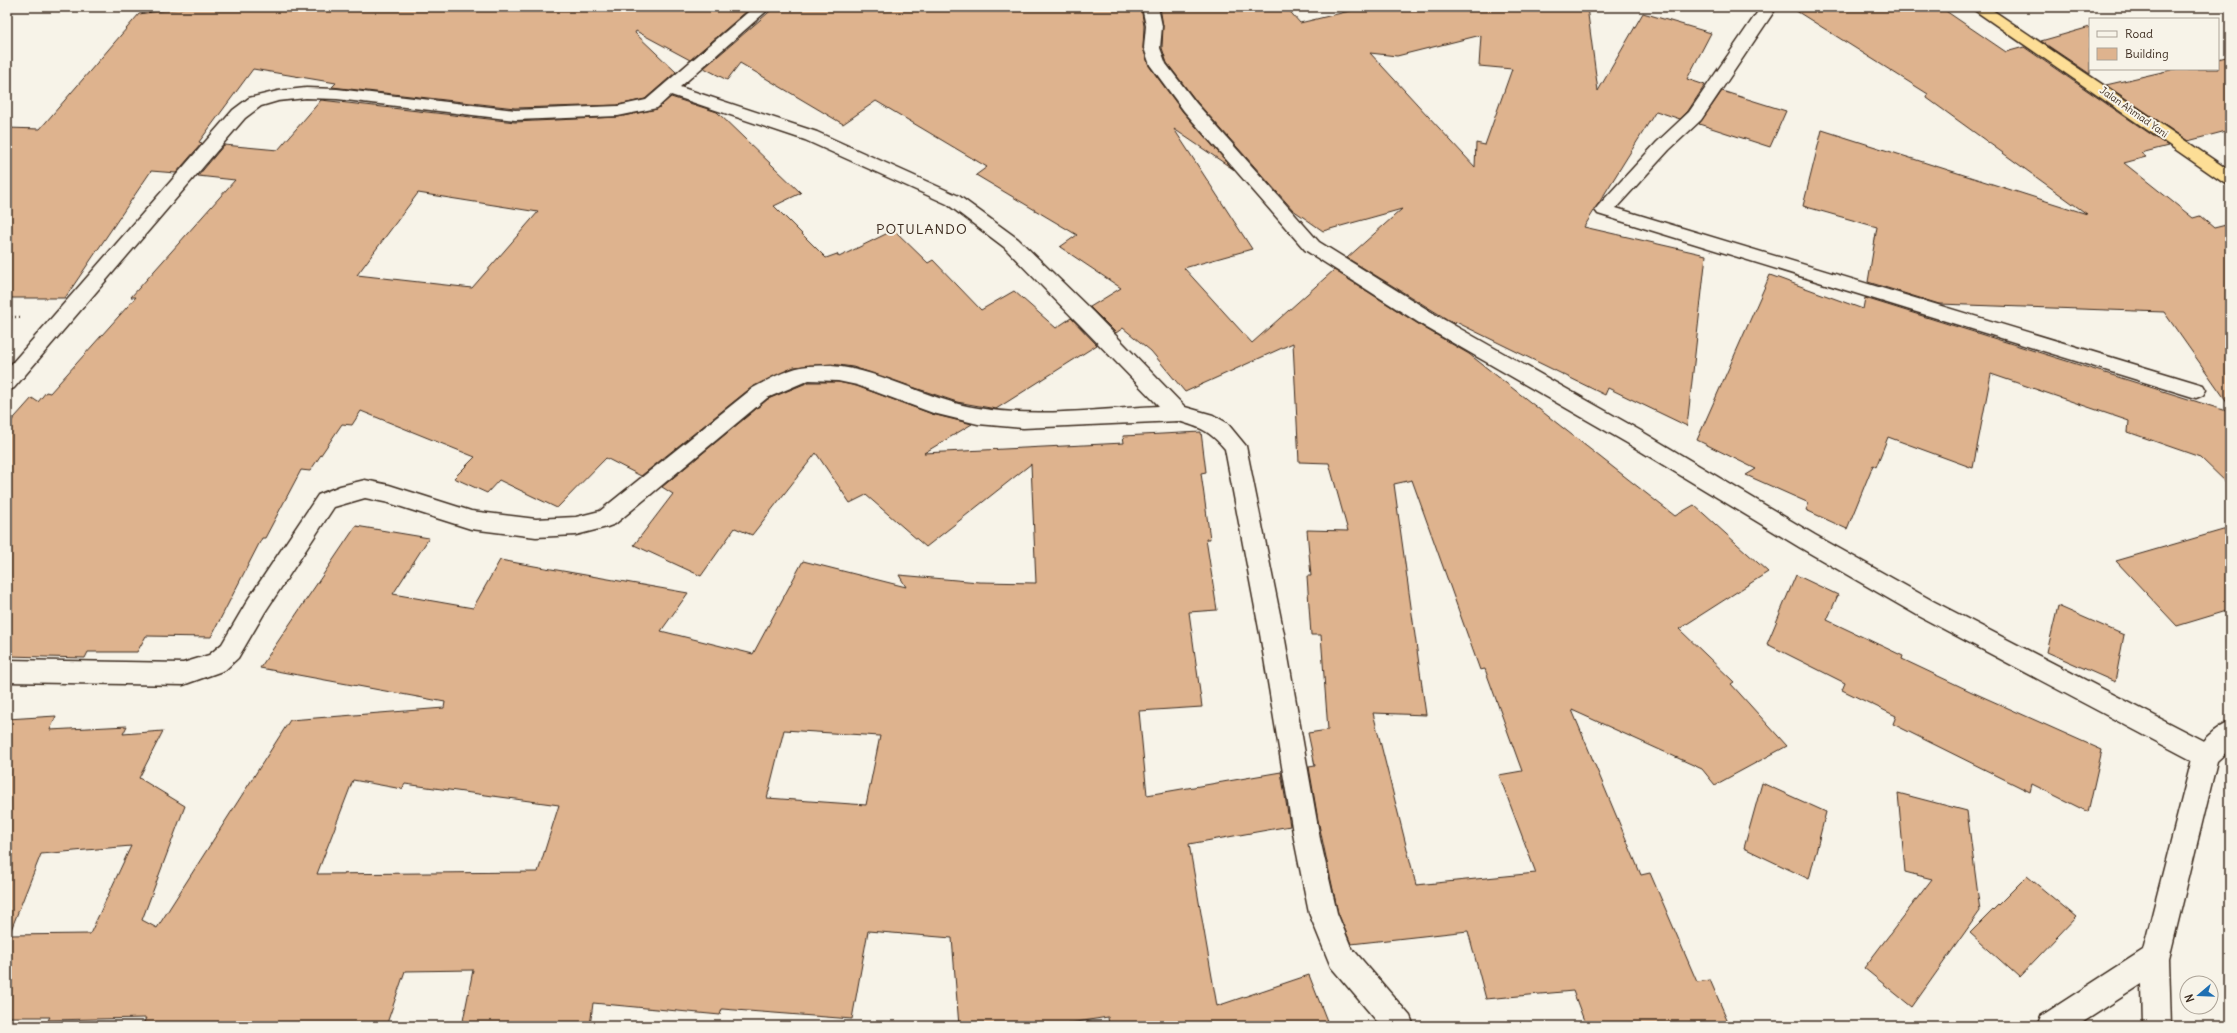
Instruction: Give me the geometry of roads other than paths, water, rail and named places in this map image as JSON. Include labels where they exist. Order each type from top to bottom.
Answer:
[{"type":"highway","name":"Jalan Ahmad Yani","points":[[1978,7],[2230,179]]},
{"type":"street","points":[[7,383],[239,114],[255,102],[292,94],[337,94],[515,115],[559,114],[637,108],[651,104],[670,89],[763,7]]},
{"type":"street","points":[[1150,7],[1154,26],[1152,48],[1158,65],[1190,107],[1312,246],[1434,323],[1634,437],[1807,541],[1925,608],[2206,755]]},
{"type":"street","points":[[1769,7],[1695,116],[1663,146],[1604,210],[2196,390]]},
{"type":"street","points":[[670,89],[811,136],[953,200],[1011,243],[1086,316],[1178,413]]},
{"type":"street","points":[[7,671],[183,674],[217,663],[230,651],[257,605],[326,502],[340,495],[365,489],[389,494],[471,520],[536,528],[576,526],[607,518],[760,393],[784,381],[808,373],[838,374],[859,378],[940,407],[978,416],[1023,420],[1178,413],[1206,421],[1220,429],[1235,446],[1272,634],[1307,839],[1322,913],[1341,957],[1400,1026]]},
{"type":"street","points":[[2158,1026],[2155,959],[2206,755],[2230,733]]},
{"type":"street","points":[[2051,1026],[2155,959]]},
{"type":"district","name":"POTULANDO","points":[[922,229]]}]
